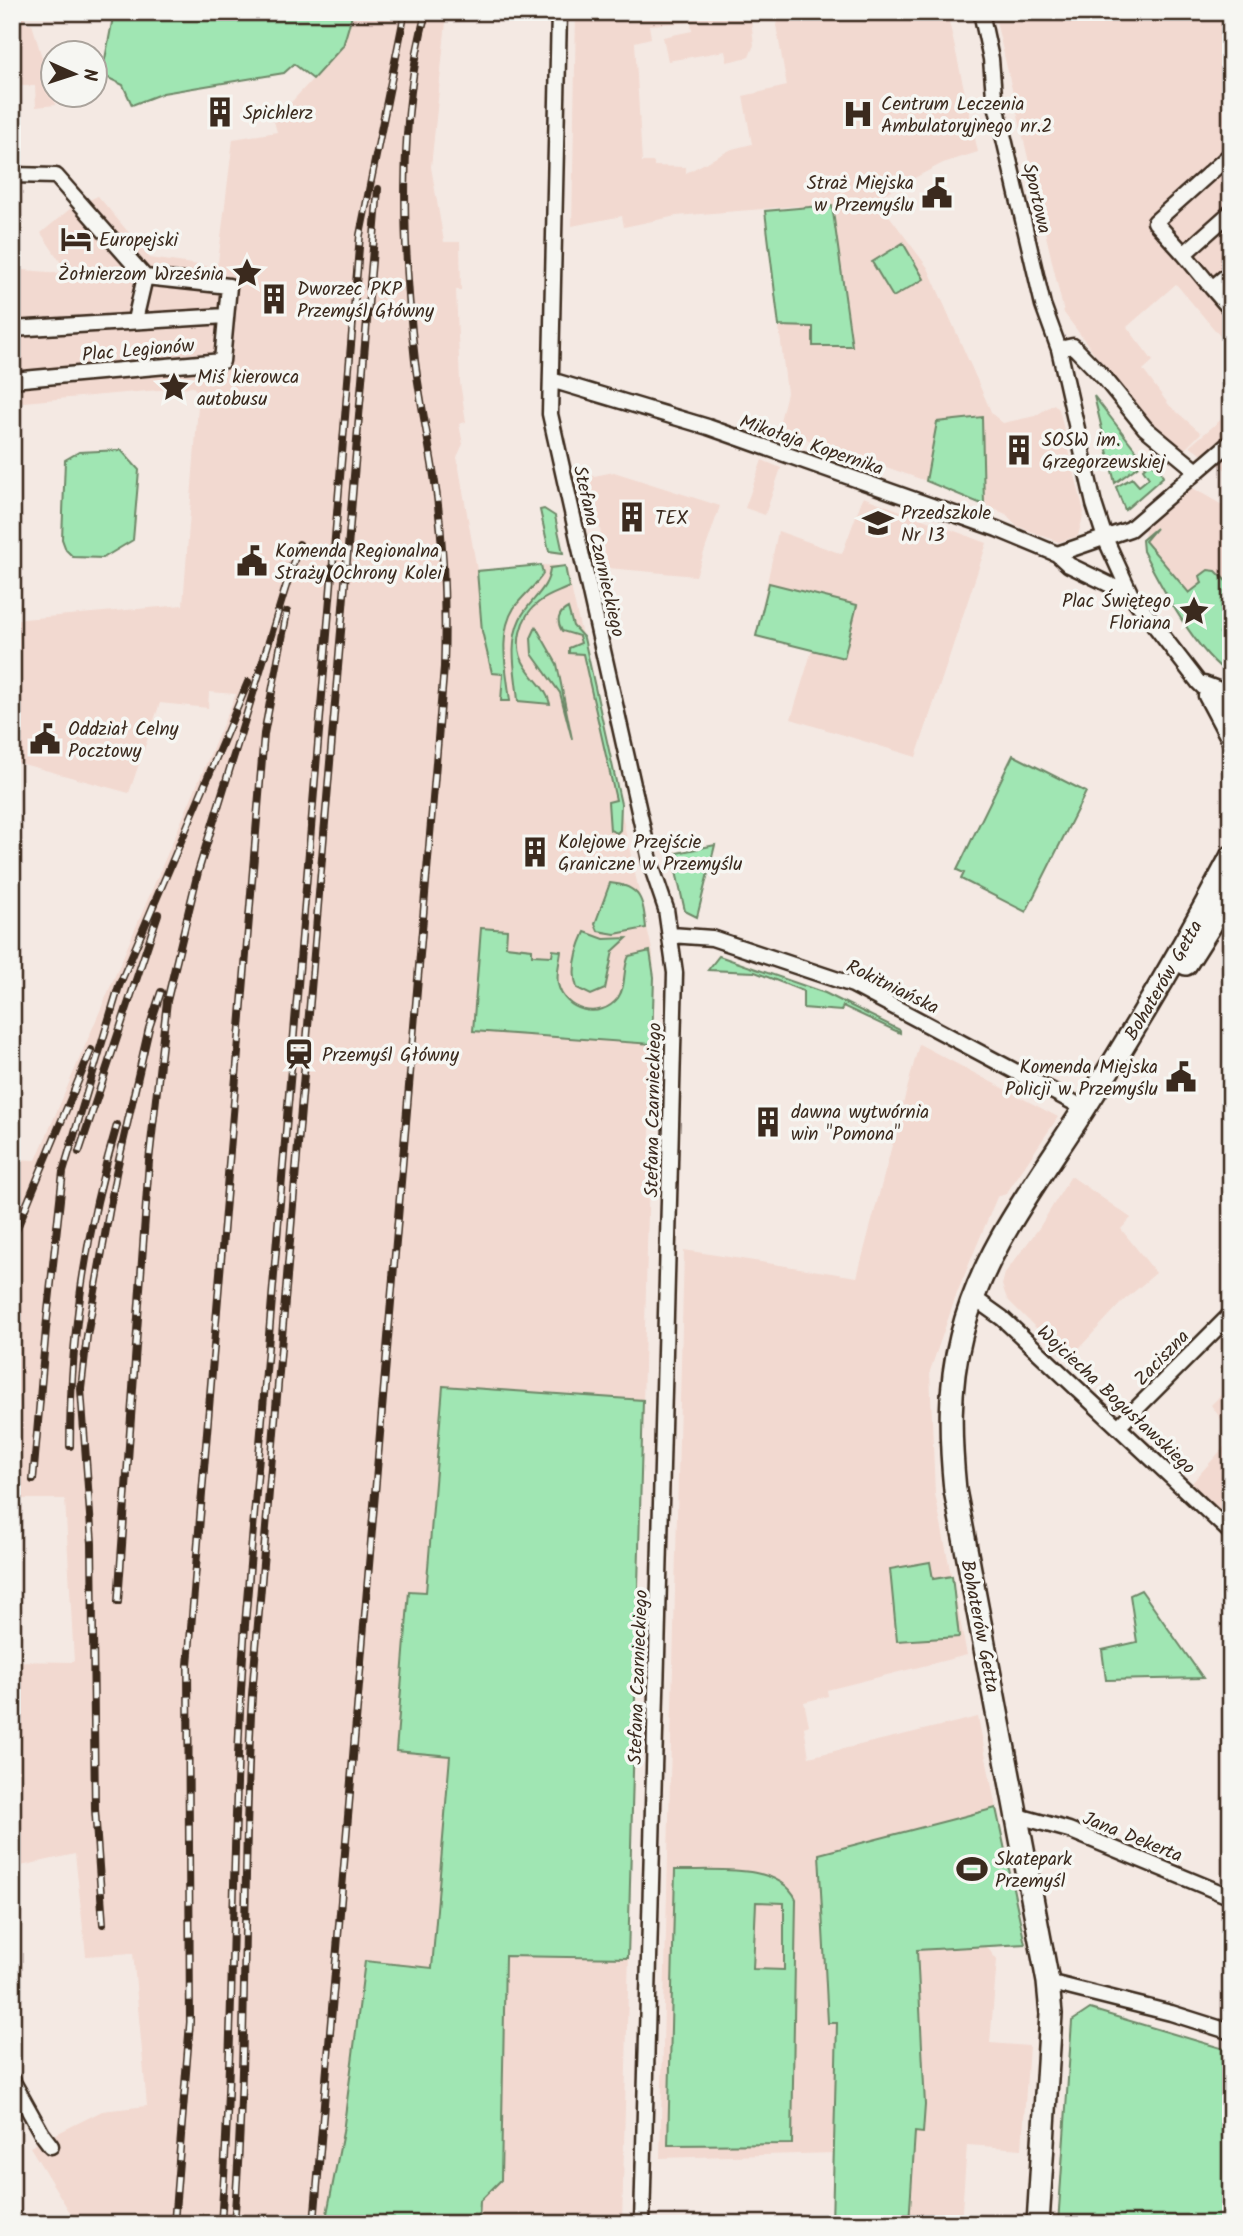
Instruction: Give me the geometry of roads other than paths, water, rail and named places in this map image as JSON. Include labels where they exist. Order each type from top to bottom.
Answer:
[{"type":"main road","name":"Bohaterów Getta","points":[[1038,2224],[1051,2014],[1048,1982],[955,1490],[950,1441],[953,1383],[960,1337],[974,1298],[1011,1222],[1112,1064],[1231,857]]},
{"type":"main road","name":"Bohaterów Getta","points":[[1112,1064],[1179,975],[1231,893]]},
{"type":"street","name":"Stefana Czarnieckiego","points":[[559,12],[552,427],[651,865],[666,909],[675,973],[642,2224]]},
{"type":"street","name":"Sportowa","points":[[981,12],[997,109],[1043,305],[1059,349],[1105,538],[1131,596]]},
{"type":"street","points":[[1230,155],[1155,222],[1231,310]]},
{"type":"street","points":[[12,175],[56,176],[145,277]]},
{"type":"street","points":[[1184,254],[1231,212]]},
{"type":"street","points":[[1212,288],[1231,272]]},
{"type":"street","name":"Plac Legionów","points":[[12,380],[222,361],[229,286],[145,277],[135,320]]},
{"type":"street","name":"Plac Legionów","points":[[12,329],[226,316]]},
{"type":"street","points":[[1059,349],[1073,346],[1145,428],[1197,471]]},
{"type":"street","name":"Mikołaja Kopernika","points":[[551,380],[708,427],[997,529],[1057,554],[1069,565],[1131,596],[1199,683],[1231,714]]},
{"type":"street","points":[[1057,554],[1130,529],[1231,442]]},
{"type":"street","name":"Mikołaja Kopernika","points":[[1199,683],[1231,743]]},
{"type":"street","points":[[1199,683],[1231,694]]},
{"type":"street","name":"Rokitniańska","points":[[671,935],[712,938],[853,985],[1084,1108]]},
{"type":"street","name":"Wojciecha Bogusławskiego","points":[[974,1298],[1002,1318],[1231,1533]]},
{"type":"street","name":"Zaciszna","points":[[1118,1427],[1231,1314]]},
{"type":"street","name":"Jana Dekerta","points":[[1018,1816],[1069,1830],[1231,1897]]},
{"type":"street","points":[[1048,1982],[1171,2013],[1231,2032]]},
{"type":"street","points":[[12,2080],[51,2146]]},
{"type":"railway","points":[[221,2224],[245,1625],[360,235],[405,12]]},
{"type":"railway","points":[[314,2224],[444,667],[440,523],[415,361],[406,231],[405,186],[410,97],[426,12]]},
{"type":"railway","points":[[234,2224],[241,2092],[252,1695],[378,189]]},
{"type":"railway","points":[[118,1602],[149,1161],[167,1001],[198,872],[299,544]]},
{"type":"railway","points":[[174,2224],[190,2022],[188,1665],[264,734],[287,612]]},
{"type":"railway","points":[[187,827],[248,682]]},
{"type":"railway","points":[[33,1480],[63,1172],[119,986],[190,820]]},
{"type":"railway","points":[[79,1152],[158,914]]},
{"type":"railway","points":[[103,1924],[95,1809],[92,1543],[81,1389],[87,1336],[116,1173],[149,1028],[161,992]]},
{"type":"railway","points":[[12,1240],[91,1050]]},
{"type":"railway","points":[[70,1446],[73,1364],[82,1284],[97,1204],[117,1125]]},
{"type":"place","name":"Spichlerz","points":[[220,112]]},
{"type":"place","name":"Centrum Leczenia Ambulatoryjnego nr.2","points":[[858,114]]},
{"type":"place","name":"Straż Miejska w Przemyślu","points":[[937,193]]},
{"type":"place","name":"Europejski","points":[[76,239]]},
{"type":"place","name":"Żołnierzom Września","points":[[247,273]]},
{"type":"place","name":"Dworzec PKP Przemyśl Główny","points":[[274,299]]},
{"type":"place","name":"Miś kierowca autobusu","points":[[174,387]]},
{"type":"place","name":"SOSW im. Grzegorzewskiej","points":[[1019,450]]},
{"type":"place","name":"TEX","points":[[632,517]]},
{"type":"place","name":"Przedszkole Nr 13","points":[[878,523]]},
{"type":"place","name":"Komenda Regionalna Straży Ochrony Kolei","points":[[252,561]]},
{"type":"place","name":"Plac Świętego Floriana","points":[[1194,611]]},
{"type":"place","name":"Oddział Celny Pocztowy","points":[[45,739]]},
{"type":"place","name":"Kolejowe Przejście Graniczne w Przemyślu","points":[[535,852]]},
{"type":"place","name":"Przemyśl Główny","points":[[299,1054]]},
{"type":"place","name":"Komenda Miejska Policji w Przemyślu","points":[[1181,1077]]},
{"type":"place","name":"dawna wytwórnia win \"Pomona\"","points":[[768,1122]]},
{"type":"place","name":"Skatepark Przemyśl","points":[[972,1869]]}]
